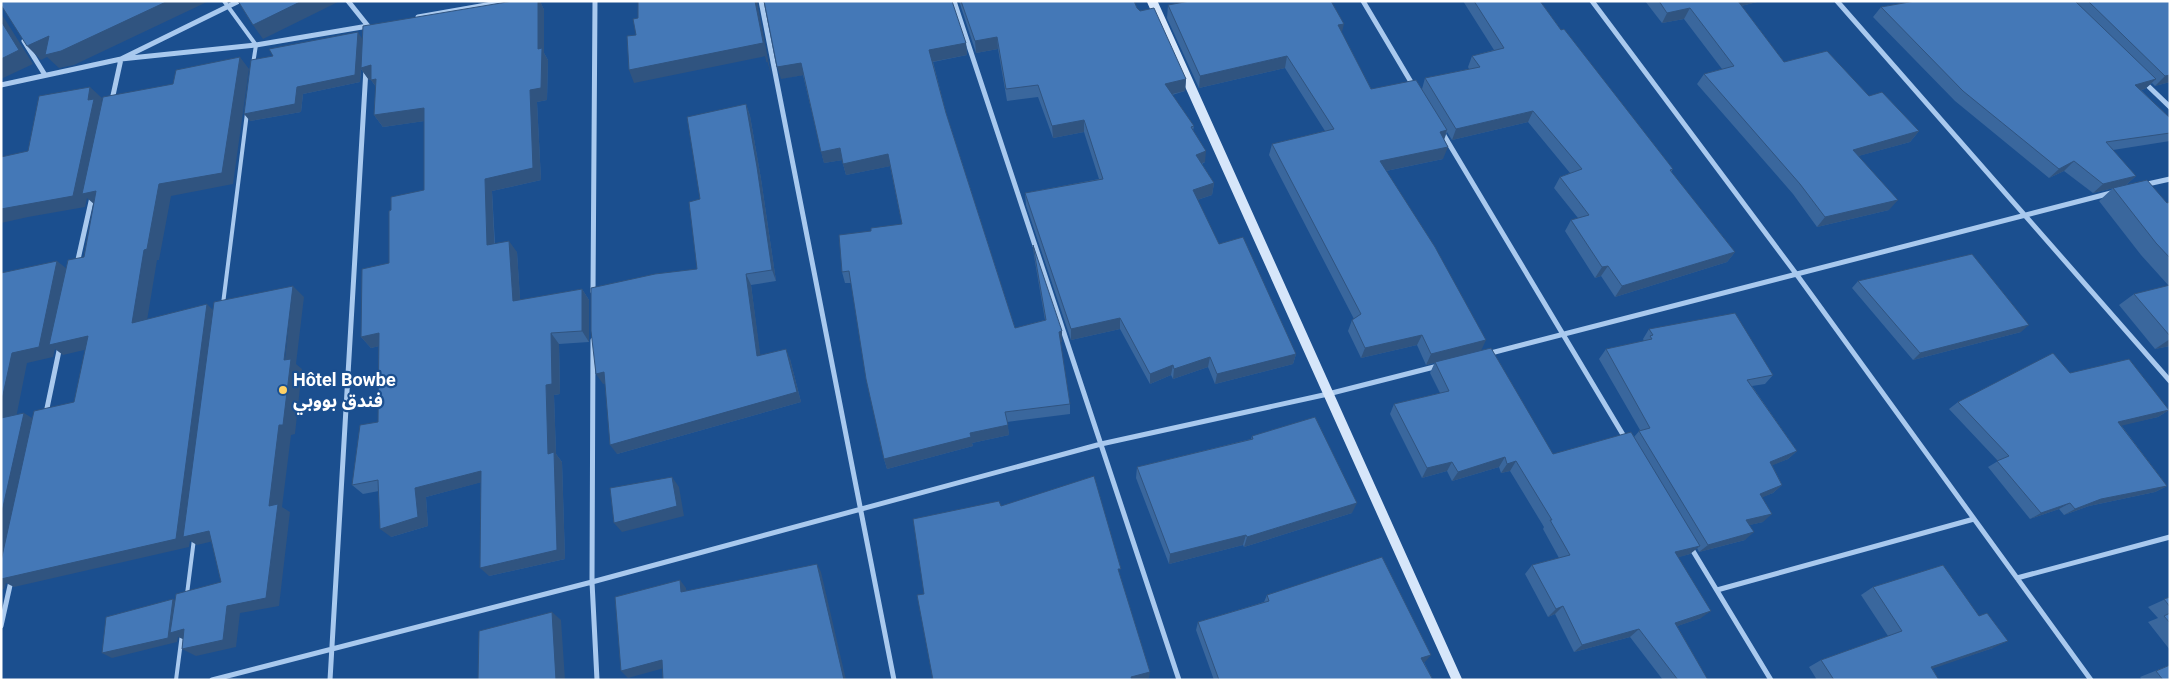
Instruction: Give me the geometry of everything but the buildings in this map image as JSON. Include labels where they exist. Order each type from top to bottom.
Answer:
[{"type":"street","points":[[121,59],[240,1]]},
{"type":"street","points":[[348,1],[368,26],[368,36]]},
{"type":"street","points":[[415,18],[509,1]]},
{"type":"street","points":[[593,297],[594,1]]},
{"type":"street","points":[[761,1],[894,680]]},
{"type":"street","points":[[954,1],[1179,680]]},
{"type":"street","points":[[1152,1],[1457,680]]},
{"type":"street","points":[[1363,1],[1420,95]]},
{"type":"street","points":[[1592,1],[1797,275],[2091,680]]},
{"type":"street","points":[[1837,1],[2170,381]]},
{"type":"street","points":[[1,85],[121,59],[256,45],[378,24]]},
{"type":"street","points":[[21,36],[45,75]]},
{"type":"street","points":[[110,108],[121,59]]},
{"type":"street","points":[[330,680],[366,65]]},
{"type":"street","points":[[2143,81],[2170,107]]},
{"type":"street","points":[[1440,129],[1630,445]]},
{"type":"street","points":[[2133,188],[2170,179]]},
{"type":"street","points":[[75,274],[94,186]]},
{"type":"street","points":[[1479,356],[2115,192]]},
{"type":"street","points":[[593,336],[592,582],[598,680]]},
{"type":"street","points":[[44,420],[61,342]]},
{"type":"street","points":[[212,680],[592,582],[1101,444],[1328,394],[1441,366]]},
{"type":"street","points":[[1717,590],[1974,519]]},
{"type":"street","points":[[2018,578],[2170,537]]},
{"type":"street","points":[[1686,539],[1771,680]]},
{"type":"street","points":[[1,626],[12,577]]},
{"type":"lane","points":[[224,1],[256,45],[253,65]]},
{"type":"lane","points":[[222,313],[248,105]]},
{"type":"lane","points":[[186,600],[194,531]]},
{"type":"lane","points":[[176,680],[182,630]]},
{"type":"place","name":"Hôtel Bowbe فندق بووبي","points":[[283,390]]}]
